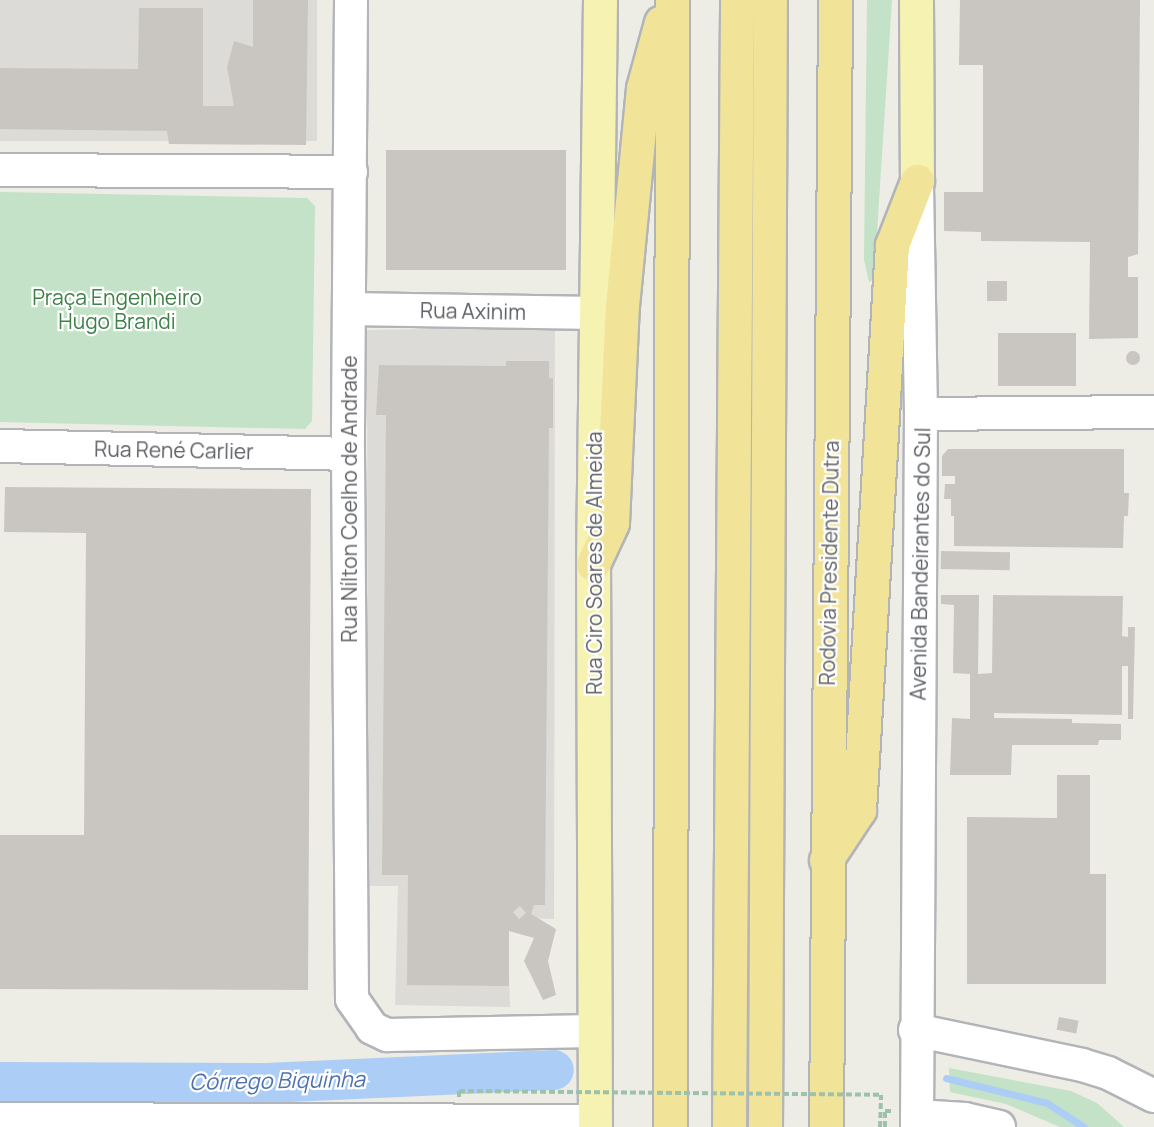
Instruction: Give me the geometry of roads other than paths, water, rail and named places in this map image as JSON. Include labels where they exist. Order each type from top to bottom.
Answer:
[{"type":"highway","points":[[593,564],[612,523],[622,306],[643,88],[666,0]]},
{"type":"highway","points":[[670,1127],[672,0]]},
{"type":"highway","points":[[729,1127],[737,0]]},
{"type":"highway","points":[[765,1127],[770,0]]},
{"type":"highway","name":"Rodovia Presidente Dutra","points":[[826,1127],[826,860],[835,0]]},
{"type":"highway","points":[[826,860],[859,810],[892,245],[917,181]]},
{"type":"main road","name":"Rua Ciro Soares de Almeida","points":[[595,1124],[593,564],[600,0]]},
{"type":"main road","name":"Avenida Bandeirantes do Sul","points":[[916,0],[917,181]]},
{"type":"street","name":"Rua Nílton Coelho de Andrade","points":[[351,0],[348,454],[352,999],[372,1028],[387,1035],[594,1031]]},
{"type":"street","points":[[0,170],[351,172]]},
{"type":"street","name":"Avenida Bandeirantes do Sul","points":[[917,181],[921,414],[915,1030],[917,1122]]},
{"type":"street","name":"Rua Axinim","points":[[349,309],[597,313]]},
{"type":"street","points":[[921,414],[1154,412]]},
{"type":"street","name":"Rua René Carlier","points":[[0,446],[348,454]]},
{"type":"street","points":[[915,1030],[1082,1065],[1108,1073],[1154,1096]]},
{"type":"street","points":[[0,1119],[86,1124],[595,1124]]},
{"type":"street","points":[[917,1122],[965,1119],[999,1127]]},
{"type":"waterway","name":"Córrego Biquinha","points":[[0,1082],[267,1083],[554,1070]]},
{"type":"waterway","name":"Córrego Biquinha","points":[[946,1078],[1047,1103],[1084,1127]]},
{"type":"park label","name":"Praça Engenheiro Hugo Brandi","points":[[117,309]]}]
